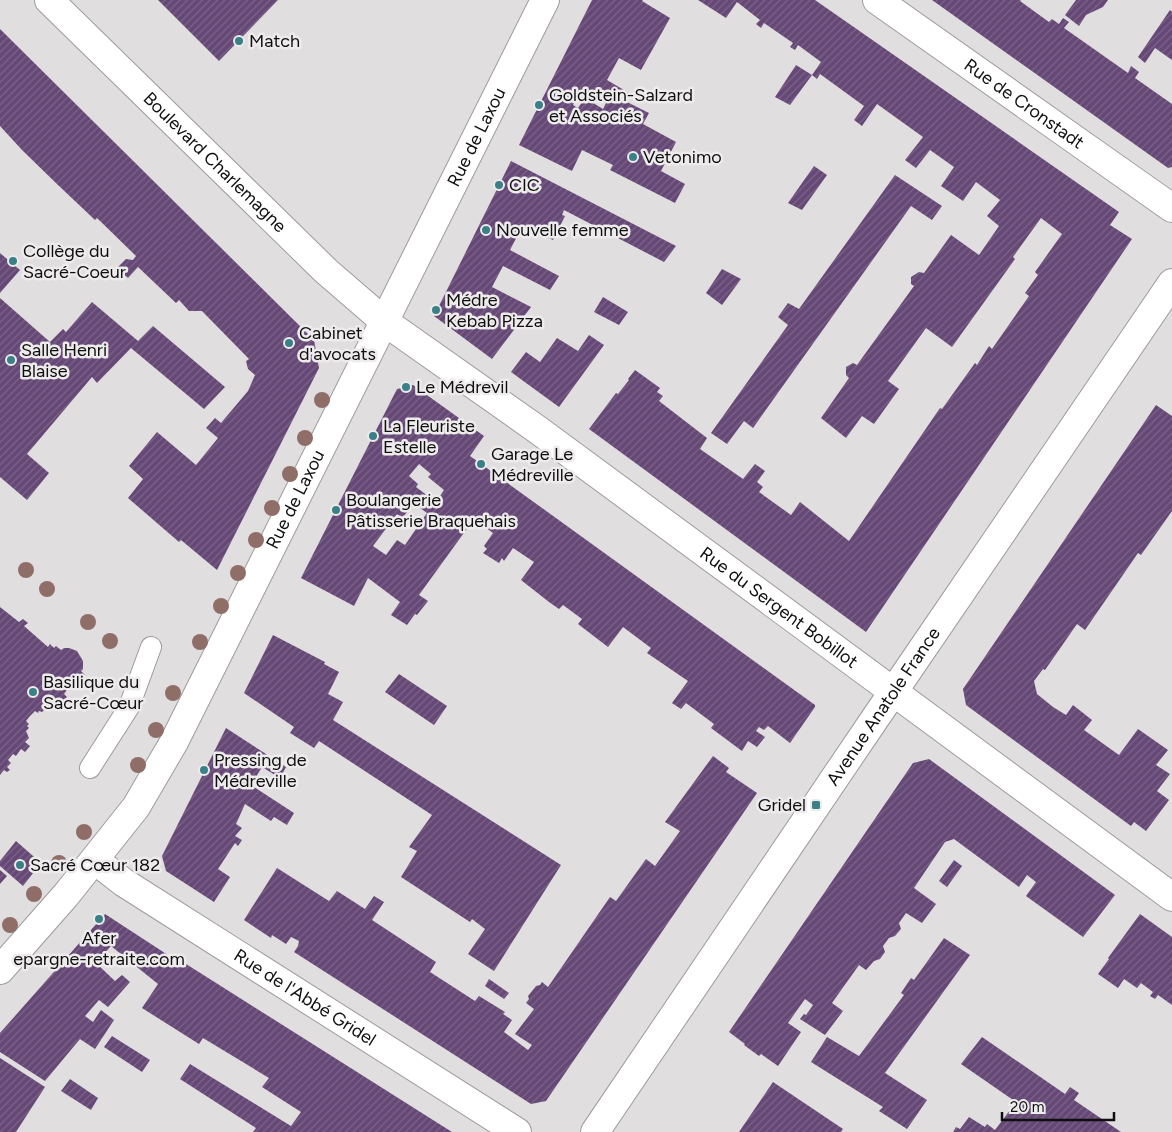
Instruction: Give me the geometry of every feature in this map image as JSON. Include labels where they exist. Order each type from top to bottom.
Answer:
[{"type":"street","name":"Boulevard Charlemagne","points":[[49,0],[326,271],[385,322]]},
{"type":"street","name":"Rue de Laxou","points":[[0,970],[95,860],[136,807],[174,742],[546,0]]},
{"type":"street","name":"Rue de Cronstadt","points":[[877,0],[1172,208]]},
{"type":"street","name":"Avenue Anatole France","points":[[595,1132],[1172,283]]},
{"type":"street","name":"Rue du Sergent Bobillot","points":[[385,322],[538,430],[1172,897]]},
{"type":"street","name":"Rue de l'Abbé Gridel","points":[[95,860],[122,882],[517,1132]]},
{"type":"lane","points":[[90,768],[129,707],[152,647]]},
{"type":"building","points":[[158,0],[278,0],[219,61]]},
{"type":"building","points":[[592,0],[643,0],[670,18],[641,70],[619,58],[607,80],[629,93],[623,100],[649,113],[643,124],[676,142],[661,171],[685,184],[675,203],[610,170],[613,165],[582,150],[572,171],[519,145]],"holes":[[[581,90],[606,103],[603,109],[585,98],[578,108],[573,105]]]},
{"type":"building","points":[[698,0],[815,0],[1119,212],[1110,225],[1132,239],[866,632],[589,429],[635,370],[660,388],[657,392],[663,396],[659,401],[707,438],[700,449],[743,479],[755,464],[765,471],[757,482],[763,487],[759,492],[791,515],[800,502],[849,541],[940,408],[942,409],[975,363],[977,365],[989,346],[992,349],[1029,296],[1025,293],[1038,275],[1035,272],[1062,234],[1041,218],[1013,257],[1015,259],[952,347],[926,328],[888,381],[899,389],[874,424],[862,416],[846,438],[821,418],[849,378],[846,375],[846,367],[853,363],[857,365],[914,286],[911,284],[911,277],[919,272],[924,273],[951,235],[979,255],[999,226],[987,216],[1000,200],[976,182],[963,201],[941,186],[954,167],[930,150],[916,168],[905,160],[923,137],[877,104],[862,126],[854,120],[864,106],[820,74],[817,79],[812,75],[821,62],[798,45],[795,50],[790,47],[793,43],[764,23],[761,28],[756,24],[760,20],[737,2],[726,18]]},
{"type":"building","points":[[932,0],[1021,0],[1049,22],[1052,19],[1059,24],[1063,18],[1069,22],[1064,28],[1128,73],[1131,66],[1139,72],[1135,78],[1172,104],[1172,167],[1168,168]]},
{"type":"building","points":[[1076,0],[1108,0],[1103,7],[1086,15],[1079,26],[1065,15]]},
{"type":"building","points":[[1170,10],[1172,12],[1172,60],[1155,48],[1145,63],[1138,57]]},
{"type":"building","points":[[0,29],[314,340],[319,368],[217,570],[181,540],[179,542],[128,498],[143,479],[129,466],[157,432],[196,465],[218,438],[206,428],[215,418],[221,423],[248,391],[255,375],[248,369],[246,361],[249,359],[202,311],[189,311],[179,300],[176,303],[138,267],[128,278],[117,268],[126,259],[133,260],[136,256],[97,218],[95,220],[58,185],[0,126]]},
{"type":"building","points":[[796,65],[812,75],[790,105],[775,97]]},
{"type":"building","points":[[511,161],[676,246],[664,262],[564,210],[562,215],[565,216],[553,240],[523,225],[510,250],[559,276],[550,290],[503,266],[492,287],[531,307],[492,359],[434,316]]},
{"type":"building","points":[[814,166],[827,175],[802,210],[788,203]]},
{"type":"building","points":[[895,175],[942,206],[932,220],[911,206],[753,428],[744,421],[727,444],[711,433],[788,325],[778,317],[788,303],[799,309]]},
{"type":"building","points":[[0,253],[20,270],[0,293]]},
{"type":"building","points":[[722,269],[741,279],[722,305],[706,293]]},
{"type":"building","points":[[603,297],[628,312],[619,325],[594,312]]},
{"type":"building","points":[[0,298],[50,342],[63,329],[66,332],[92,302],[138,341],[153,326],[225,387],[204,409],[131,348],[97,383],[92,377],[27,454],[49,473],[27,500],[0,477]]},
{"type":"building","points":[[589,335],[604,345],[559,407],[511,372],[526,352],[540,362],[557,338],[578,351]]},
{"type":"building","points":[[413,385],[484,436],[470,456],[815,705],[790,743],[768,726],[764,730],[759,727],[756,731],[765,737],[757,747],[748,741],[742,751],[711,728],[714,724],[686,703],[681,709],[672,703],[688,681],[647,653],[651,648],[623,627],[608,647],[578,624],[582,619],[563,605],[559,609],[521,580],[534,562],[513,548],[504,561],[502,558],[499,563],[483,553],[487,549],[484,546],[493,533],[474,519],[419,595],[428,601],[407,625],[391,615],[400,602],[368,578],[354,606],[301,578],[397,389]],"holes":[[[419,464],[431,474],[428,477],[444,490],[436,502],[416,487],[418,484],[409,476]],[[408,499],[427,513],[405,545],[397,540],[386,555],[373,546],[397,514],[402,518],[408,511],[402,506]]]},
{"type":"building","points":[[1156,405],[1172,416],[1172,511],[1141,555],[1138,553],[1085,630],[1077,624],[1045,670],[1043,669],[1034,681],[1037,694],[1053,707],[1066,715],[1073,705],[1092,720],[1084,730],[1119,755],[1138,729],[1168,750],[1156,765],[1170,774],[1157,791],[1169,800],[1146,831],[1134,822],[1131,826],[966,705],[963,689]]},
{"type":"building","name":"Basilique du Sacré-Cœur","points":[[0,607],[19,622],[23,619],[28,623],[24,626],[48,647],[50,644],[54,648],[56,646],[61,650],[69,648],[77,651],[83,661],[83,669],[81,671],[87,679],[82,685],[79,682],[73,689],[70,686],[64,694],[67,697],[62,703],[64,705],[61,710],[53,708],[50,711],[44,710],[38,713],[35,711],[30,716],[26,721],[29,724],[27,726],[29,728],[26,731],[29,738],[25,742],[30,746],[25,752],[21,749],[16,756],[13,754],[8,760],[11,763],[7,767],[10,770],[7,772],[4,770],[0,775]]},
{"type":"building","points":[[273,635],[325,662],[324,664],[339,672],[328,694],[343,702],[333,720],[561,865],[494,971],[468,954],[485,929],[472,919],[470,922],[401,877],[417,851],[409,847],[432,815],[319,741],[314,748],[290,733],[294,727],[244,693]]},
{"type":"building","points":[[399,674],[447,706],[434,725],[385,692]]},
{"type":"building","points":[[226,728],[286,767],[280,778],[262,767],[251,785],[294,813],[287,825],[274,817],[271,821],[245,804],[236,824],[242,828],[235,836],[242,840],[238,846],[235,843],[218,869],[230,877],[214,902],[166,871],[162,856]]},
{"type":"building","points":[[713,756],[729,768],[726,772],[757,793],[546,1101],[531,1104],[294,952],[299,941],[291,937],[286,944],[272,935],[271,938],[244,920],[277,868],[329,901],[337,891],[365,909],[374,896],[384,902],[372,920],[436,962],[430,972],[475,1001],[479,996],[505,1012],[503,1014],[512,1020],[504,1032],[528,1050],[532,1045],[515,1034],[534,1009],[526,1003],[529,999],[528,996],[542,982],[548,987],[610,897],[616,901],[646,859],[655,866],[680,831],[665,822]]},
{"type":"building","points":[[929,759],[1115,895],[1083,937],[1026,896],[1036,882],[1027,875],[1019,887],[954,839],[945,842],[914,888],[936,904],[922,923],[906,913],[899,923],[901,929],[895,936],[889,938],[883,946],[885,952],[880,959],[874,961],[866,970],[859,965],[832,1003],[843,1011],[825,1035],[800,1019],[804,1014],[806,1015],[813,1005],[805,999],[788,1023],[801,1032],[778,1066],[761,1054],[759,1056],[729,1032],[913,763]]},
{"type":"building","name":"Sacré Cœur 182","points":[[16,841],[41,863],[23,886],[0,866],[0,861]]},
{"type":"building","points":[[954,860],[962,866],[947,887],[939,881]]},
{"type":"building","points":[[0,870],[7,876],[0,884]]},
{"type":"building","points":[[105,914],[452,1132],[253,1132],[256,1128],[180,1079],[190,1064],[291,1126],[301,1112],[262,1087],[269,1078],[203,1038],[199,1044],[142,1008],[158,984],[111,946],[96,963],[115,981],[122,975],[130,982],[108,1007],[99,1000],[85,1016],[93,1022],[101,1010],[114,1020],[95,1049],[80,1039],[45,1081],[0,1052],[0,1033]]},
{"type":"building","points":[[1140,914],[1172,937],[1172,1005],[1158,995],[1155,999],[1150,996],[1153,992],[1141,983],[1137,988],[1124,979],[1118,988],[1098,974]]},
{"type":"building","points":[[944,938],[970,955],[885,1073],[927,1100],[907,1129],[879,1111],[883,1107],[811,1062],[827,1037],[859,1056],[904,995],[901,993],[911,978],[914,980]]},
{"type":"building","points":[[489,979],[509,993],[504,999],[485,986]]},
{"type":"building","points":[[112,1036],[150,1060],[142,1072],[104,1047]]},
{"type":"building","points":[[982,1037],[1065,1094],[1070,1087],[1079,1093],[1074,1100],[1121,1132],[953,1132],[956,1127],[960,1129],[969,1117],[985,1127],[987,1124],[995,1130],[1016,1102],[961,1064]]},
{"type":"building","points":[[0,1058],[45,1087],[16,1132],[0,1132]]},
{"type":"building","points":[[70,1079],[98,1098],[91,1110],[61,1091]]},
{"type":"building","points":[[773,1082],[843,1129],[841,1132],[739,1132]]},
{"type":"place","name":"Match","points":[[239,41]]},
{"type":"place","name":"Goldstein-Salzard et Associés","points":[[539,105]]},
{"type":"place","name":"Vetonimo","points":[[633,157]]},
{"type":"place","name":"CIC","points":[[499,185]]},
{"type":"place","name":"Nouvelle femme","points":[[486,230]]},
{"type":"place","name":"Collège du Sacré-Coeur","points":[[13,261]]},
{"type":"place","name":"Médre Kebab Pizza","points":[[436,310]]},
{"type":"place","name":"Cabinet d'avocats","points":[[289,343]]},
{"type":"place","name":"Salle Henri Blaise","points":[[11,360]]},
{"type":"place","name":"Le Médrevil","points":[[406,387]]},
{"type":"place","name":"La Fleuriste Estelle","points":[[373,436]]},
{"type":"place","name":"Garage Le Médreville","points":[[481,464]]},
{"type":"place","name":"Boulangerie Pâtisserie Braquehais","points":[[336,510]]},
{"type":"place","name":"Basilique du Sacré-Cœur","points":[[33,692]]},
{"type":"place","name":"Pressing de Médreville","points":[[204,770]]},
{"type":"place","name":"Gridel","points":[[816,805]]},
{"type":"place","name":"Sacré Cœur 182","points":[[20,865]]},
{"type":"place","name":"Afer epargne-retraite.com","points":[[99,919]]}]
